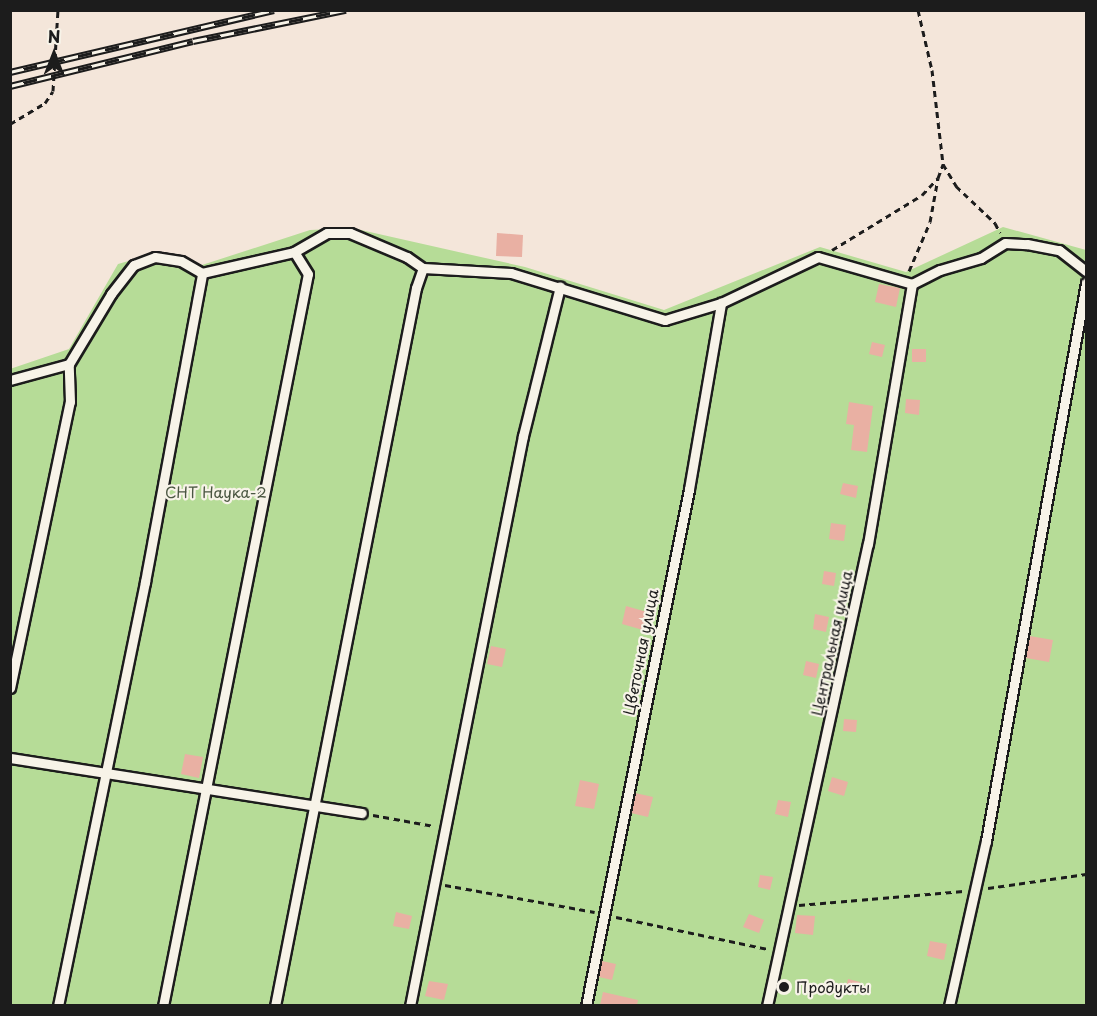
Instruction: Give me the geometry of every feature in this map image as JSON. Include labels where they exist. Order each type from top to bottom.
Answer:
[{"type":"lane","points":[[10,688],[70,402],[69,364],[111,294],[134,265],[155,256],[181,261],[202,273],[294,252],[327,233],[350,233],[407,256],[423,268],[511,273],[560,286],[665,320],[721,303],[818,257],[912,284],[940,270],[981,258],[1005,243],[1059,250],[1086,271]]},
{"type":"lane","points":[[163,1005],[308,274],[294,252]]},
{"type":"lane","points":[[275,1005],[416,288],[423,268]]},
{"type":"lane","points":[[58,1005],[202,273]]},
{"type":"lane","points":[[949,1005],[986,842],[1086,283]]},
{"type":"lane","name":"Центральная улица","points":[[767,1005],[868,544],[912,284]]},
{"type":"lane","points":[[410,1005],[523,436],[560,286]]},
{"type":"lane","name":"Цветочная улица","points":[[586,1005],[689,489],[721,303]]},
{"type":"lane","points":[[10,380],[69,364]]},
{"type":"lane","points":[[10,758],[106,770],[362,813]]},
{"type":"path","points":[[10,123],[45,103],[53,91],[58,10]]},
{"type":"path","points":[[918,10],[932,70],[943,164],[956,186],[995,223],[1005,243]]},
{"type":"path","points":[[912,284],[908,275],[930,222],[938,178],[943,164]]},
{"type":"path","points":[[818,257],[912,201],[938,178]]},
{"type":"path","points":[[362,813],[445,828]]},
{"type":"path","points":[[789,906],[974,890],[1086,874]]},
{"type":"path","points":[[434,883],[603,914],[778,951]]},
{"type":"green space","name":"СНТ Наука-2","points":[[1003,227],[1086,250],[1086,1005],[11,1005],[10,369],[69,349],[118,264],[160,252],[202,265],[310,230],[352,228],[525,267],[664,310],[820,247],[906,272]]},
{"type":"building","points":[[497,233],[523,235],[522,257],[496,256]]},
{"type":"building","points":[[879,284],[900,288],[896,307],[875,302]]},
{"type":"building","points":[[872,342],[885,345],[882,357],[869,354]]},
{"type":"building","points":[[912,349],[926,349],[926,362],[912,362]]},
{"type":"building","points":[[906,399],[920,400],[919,415],[905,413]]},
{"type":"building","points":[[849,402],[873,406],[867,452],[851,450],[854,425],[846,424]]},
{"type":"building","points":[[843,483],[858,486],[856,498],[840,494]]},
{"type":"building","points":[[831,523],[846,525],[844,541],[829,539]]},
{"type":"building","points":[[824,571],[836,573],[834,586],[822,584]]},
{"type":"building","points":[[626,606],[647,612],[643,630],[622,624]]},
{"type":"building","points":[[815,614],[829,617],[826,632],[813,629]]},
{"type":"building","points":[[1030,636],[1053,640],[1049,662],[1026,658]]},
{"type":"building","points":[[491,646],[506,649],[502,667],[487,664]]},
{"type":"building","points":[[806,661],[819,664],[816,678],[803,675]]},
{"type":"building","points":[[844,719],[857,720],[856,732],[843,731]]},
{"type":"building","points":[[185,754],[203,757],[199,778],[181,774]]},
{"type":"building","points":[[832,777],[848,782],[844,796],[828,791]]},
{"type":"building","points":[[580,780],[599,784],[594,809],[575,806]]},
{"type":"building","points":[[635,793],[653,797],[648,817],[631,813]]},
{"type":"building","points":[[778,800],[791,802],[788,817],[775,814]]},
{"type":"building","points":[[760,875],[773,877],[770,890],[758,887]]},
{"type":"building","points":[[396,912],[412,916],[409,929],[393,926]]},
{"type":"building","points":[[749,914],[764,920],[759,933],[743,927]]},
{"type":"building","points":[[797,915],[815,916],[813,935],[795,933]]},
{"type":"building","points":[[930,941],[947,944],[944,960],[927,956]]},
{"type":"building","points":[[602,961],[616,964],[612,980],[599,977]]},
{"type":"building","points":[[848,979],[860,982],[857,994],[845,992]]},
{"type":"building","points":[[429,981],[448,984],[444,1000],[425,996]]},
{"type":"building","points":[[603,992],[638,1000],[637,1005],[600,1005]]},
{"type":"railway","points":[[10,72],[274,10]]},
{"type":"railway","points":[[10,86],[193,41],[346,10]]},
{"type":"place","name":"Продукты","points":[[784,987]]}]
